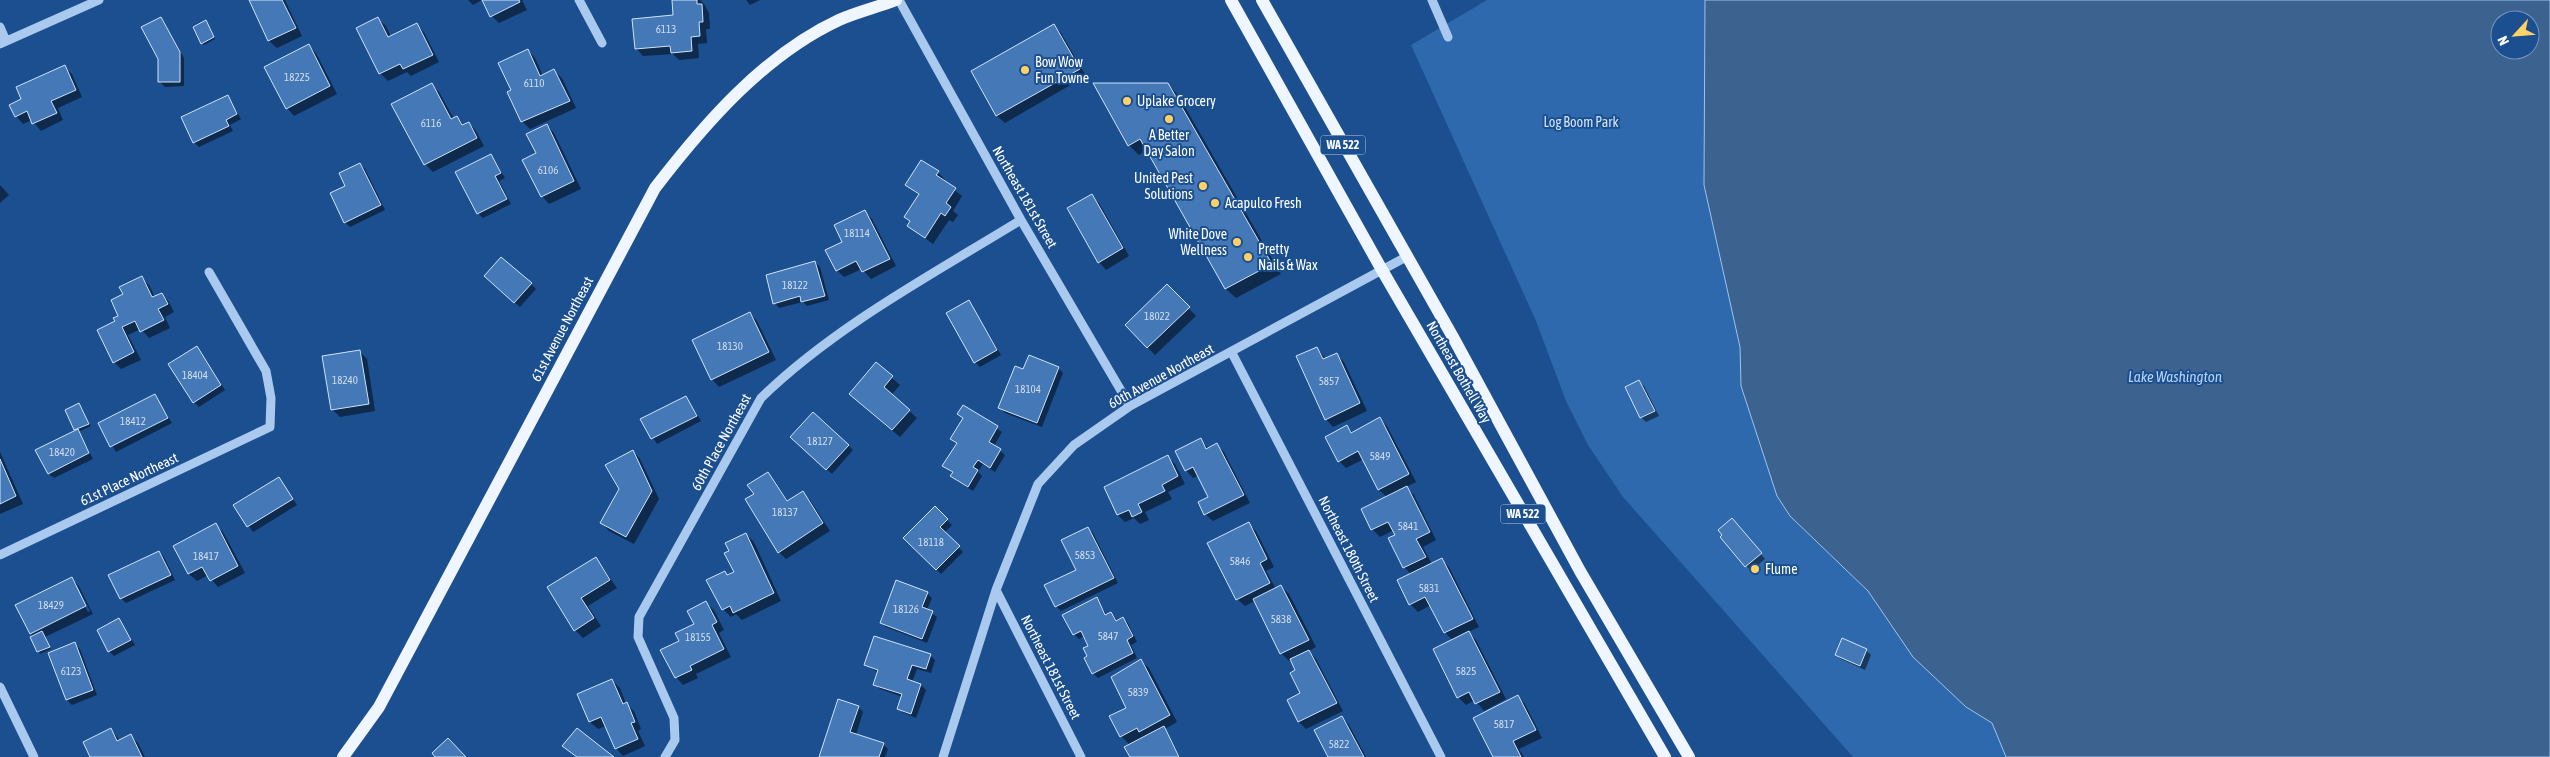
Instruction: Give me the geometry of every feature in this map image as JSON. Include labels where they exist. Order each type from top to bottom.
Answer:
[{"type":"main road","name":"61st Avenue Northeast","points":[[343,757],[379,707],[655,188],[684,150],[778,56],[839,20],[898,0]]},
{"type":"main road","name":"Northeast Bothell Way","points":[[1231,0],[1382,270],[1665,757]]},
{"type":"main road","name":"Northeast Bothell Way","points":[[1262,0],[1459,348],[1580,571],[1689,757]]},
{"type":"street","points":[[0,28],[3,43],[98,0]]},
{"type":"street","points":[[579,0],[602,44]]},
{"type":"street","name":"Northeast 181st Street","points":[[898,0],[1021,220],[1130,406]]},
{"type":"street","points":[[1432,0],[1448,38]]},
{"type":"street","name":"60th Place Northeast","points":[[665,757],[675,740],[674,718],[638,637],[639,617],[761,398],[790,369],[824,343],[1021,220]]},
{"type":"street","name":"60th Avenue Northeast","points":[[943,757],[996,590],[1038,484],[1074,444],[1130,406],[1232,353],[1406,257]]},
{"type":"street","name":"61st Place Northeast","points":[[0,555],[270,427],[271,398],[266,371],[209,272]]},
{"type":"street","name":"Northeast 180th Street","points":[[1232,353],[1442,757]]},
{"type":"street","name":"Northeast 181st Street","points":[[996,590],[1082,757]]},
{"type":"street","points":[[0,688],[34,757]]},
{"type":"green space","name":"Log Boom Park","points":[[1487,0],[1705,0],[1704,185],[1740,347],[1741,386],[1777,496],[1790,516],[1868,591],[1896,632],[1966,707],[1992,723],[2006,757],[1853,757],[1623,497],[1588,445],[1566,401],[1536,321],[1411,45]]},
{"type":"water","name":"Lake Washington","points":[[1705,0],[2550,0],[2550,757],[2006,757],[1992,723],[1966,707],[1913,657],[1868,591],[1790,516],[1777,496],[1741,386],[1740,347],[1704,185]]},
{"type":"building","points":[[249,0],[282,0],[296,28],[268,41]]},
{"type":"building","points":[[482,0],[519,0],[520,2],[490,17]]},
{"type":"building","points":[[672,0],[697,0],[697,4],[702,4],[703,22],[699,22],[700,36],[691,37],[692,51],[671,53],[670,46],[635,49],[632,19],[673,15]]},
{"type":"building","points":[[161,17],[180,52],[180,82],[158,82],[158,59],[141,27]]},
{"type":"building","points":[[378,17],[388,37],[417,23],[433,55],[403,69],[400,64],[379,74],[356,28]]},
{"type":"building","points":[[206,20],[214,37],[201,44],[193,27]]},
{"type":"building","name":"Bow Wow Fun Towne","points":[[1054,24],[1080,69],[996,116],[971,71]]},
{"type":"building","points":[[309,44],[330,86],[286,109],[264,67]]},
{"type":"building","points":[[528,49],[540,76],[554,69],[570,101],[521,122],[507,92],[511,90],[498,63]]},
{"type":"building","points":[[65,65],[76,90],[51,101],[57,113],[32,124],[27,111],[15,117],[9,105],[21,99],[16,87]]},
{"type":"building","points":[[432,83],[451,119],[457,116],[462,125],[469,122],[477,138],[424,165],[391,104]]},
{"type":"building","points":[[1093,83],[1168,83],[1272,264],[1225,289],[1140,139],[1128,146]]},
{"type":"building","points":[[228,95],[237,114],[226,120],[229,126],[193,143],[181,117]]},
{"type":"building","points":[[547,124],[574,181],[541,197],[522,160],[536,153],[526,134]]},
{"type":"building","points":[[491,154],[501,173],[495,176],[507,199],[477,214],[455,172]]},
{"type":"building","points":[[921,160],[939,171],[936,175],[956,188],[946,203],[951,207],[945,216],[941,213],[925,238],[907,226],[910,221],[904,217],[919,194],[905,185]]},
{"type":"building","points":[[360,163],[381,205],[344,223],[330,193],[345,186],[339,173]]},
{"type":"building","points":[[1092,194],[1123,248],[1098,263],[1067,208]]},
{"type":"building","points":[[865,210],[890,259],[862,272],[856,261],[836,271],[825,250],[842,242],[834,225]]},
{"type":"building","points":[[501,257],[532,283],[514,303],[484,276]]},
{"type":"building","points":[[815,261],[825,296],[801,302],[800,296],[773,304],[766,275]]},
{"type":"building","points":[[142,276],[152,297],[162,293],[168,304],[158,309],[164,320],[140,332],[135,321],[122,327],[134,352],[113,363],[97,330],[115,321],[113,318],[118,316],[111,300],[123,294],[119,287]]},
{"type":"building","points":[[1167,284],[1190,307],[1147,348],[1125,325]]},
{"type":"building","points":[[969,300],[997,350],[974,363],[946,313]]},
{"type":"building","points":[[750,312],[769,352],[711,380],[692,340]]},
{"type":"building","points":[[197,346],[221,385],[193,403],[168,364]]},
{"type":"building","points":[[1317,347],[1323,359],[1337,353],[1360,403],[1325,420],[1296,356]]},
{"type":"building","points":[[360,350],[369,404],[331,410],[322,356]]},
{"type":"building","points":[[1029,355],[1059,367],[1037,423],[998,408],[1015,366],[1023,369]]},
{"type":"building","points":[[876,362],[893,376],[884,387],[910,410],[892,430],[849,394]]},
{"type":"building","points":[[1639,380],[1655,411],[1640,418],[1625,387]]},
{"type":"building","points":[[155,394],[168,418],[110,447],[98,423]]},
{"type":"building","points":[[686,396],[697,416],[651,439],[640,419]]},
{"type":"building","points":[[79,403],[89,424],[74,430],[65,410]]},
{"type":"building","points":[[963,405],[998,426],[989,442],[1001,449],[990,468],[978,460],[973,467],[978,470],[968,487],[950,476],[953,472],[942,466],[957,443],[950,439],[963,418],[957,414]]},
{"type":"building","points":[[813,412],[849,445],[826,470],[790,437]]},
{"type":"building","points":[[1380,417],[1409,474],[1378,490],[1358,451],[1338,462],[1325,437],[1347,425],[1351,433]]},
{"type":"building","points":[[78,429],[89,453],[48,474],[35,450]]},
{"type":"building","points":[[1201,438],[1206,449],[1217,443],[1244,495],[1204,515],[1198,502],[1208,497],[1193,467],[1185,471],[1175,451]]},
{"type":"building","points":[[633,450],[652,491],[626,537],[600,523],[619,489],[605,465]]},
{"type":"building","points":[[1168,455],[1178,476],[1162,485],[1165,491],[1138,504],[1142,512],[1132,517],[1129,510],[1117,515],[1104,487]]},
{"type":"building","points":[[0,459],[16,496],[0,504]]},
{"type":"building","points":[[768,472],[787,501],[803,491],[823,523],[778,553],[745,499],[754,494],[747,485]]},
{"type":"building","points":[[279,477],[293,499],[247,527],[233,505]]},
{"type":"building","points":[[1407,486],[1430,532],[1416,539],[1426,557],[1403,568],[1388,538],[1395,535],[1388,522],[1371,530],[1361,509]]},
{"type":"building","points":[[935,506],[948,519],[940,527],[960,546],[936,570],[903,538]]},
{"type":"building","points":[[1732,518],[1762,553],[1745,567],[1720,537],[1722,535],[1718,530]]},
{"type":"building","points":[[1249,522],[1267,559],[1260,563],[1270,583],[1236,600],[1207,543]]},
{"type":"building","points":[[216,523],[238,566],[210,581],[202,567],[188,574],[173,546]]},
{"type":"building","points":[[1088,527],[1114,578],[1055,607],[1044,585],[1076,570],[1061,540]]},
{"type":"building","points":[[746,533],[774,593],[733,613],[730,606],[722,610],[706,580],[725,571],[727,575],[734,572],[724,553],[729,551],[725,543]]},
{"type":"building","points":[[159,551],[171,575],[120,599],[108,575]]},
{"type":"building","points":[[596,557],[610,580],[581,598],[594,618],[574,631],[547,587]]},
{"type":"building","points":[[1442,558],[1473,619],[1444,633],[1425,597],[1409,605],[1397,580]]},
{"type":"building","points":[[72,577],[86,606],[30,634],[15,605]]},
{"type":"building","points":[[896,580],[928,592],[922,607],[933,611],[922,639],[880,623]]},
{"type":"building","points":[[1281,585],[1309,640],[1280,654],[1253,599]]},
{"type":"building","points":[[1097,597],[1105,615],[1111,612],[1116,621],[1123,617],[1133,636],[1127,640],[1133,653],[1092,674],[1084,658],[1087,656],[1083,648],[1088,646],[1081,631],[1073,635],[1062,615]]},
{"type":"building","points":[[706,601],[717,622],[712,625],[724,649],[690,666],[692,670],[675,678],[660,650],[679,641],[675,633],[694,624],[687,611]]},
{"type":"building","points":[[119,618],[131,640],[108,652],[97,630]]},
{"type":"building","points":[[42,631],[50,647],[37,652],[30,637]]},
{"type":"building","points":[[1469,631],[1500,692],[1475,704],[1469,692],[1457,698],[1433,649]]},
{"type":"building","points":[[874,636],[931,654],[926,669],[912,665],[907,679],[921,684],[911,714],[897,709],[902,694],[873,685],[878,670],[864,665]]},
{"type":"building","points":[[1842,638],[1867,649],[1860,666],[1835,655]]},
{"type":"building","points":[[75,642],[93,690],[66,700],[48,653]]},
{"type":"building","points":[[1309,650],[1337,703],[1298,722],[1287,700],[1300,693],[1290,673],[1295,670],[1290,659]]},
{"type":"building","points":[[1141,659],[1170,715],[1139,732],[1137,728],[1120,737],[1109,716],[1126,708],[1111,677]]},
{"type":"building","points":[[612,679],[623,704],[627,702],[635,722],[631,723],[638,739],[615,749],[601,717],[589,722],[577,694]]},
{"type":"building","points":[[1518,695],[1536,730],[1513,741],[1521,757],[1493,757],[1473,718]]},
{"type":"building","points":[[838,699],[859,706],[850,732],[884,743],[879,757],[819,757]]},
{"type":"building","points":[[1342,716],[1364,757],[1328,757],[1314,730]]},
{"type":"building","points":[[1164,726],[1179,757],[1130,757],[1124,747]]},
{"type":"building","points":[[111,728],[117,741],[131,734],[142,757],[90,757],[83,742]]},
{"type":"building","points":[[577,728],[614,757],[577,757],[562,746]]},
{"type":"building","points":[[448,738],[466,757],[435,757],[432,753]]},
{"type":"place","name":"Bow Wow Fun Towne","points":[[1025,70]]},
{"type":"place","name":"Uplake Grocery","points":[[1127,101]]},
{"type":"place","name":"A Better Day Salon","points":[[1169,119]]},
{"type":"place","name":"United Pest Solutions","points":[[1203,186]]},
{"type":"place","name":"Acapulco Fresh","points":[[1215,203]]},
{"type":"place","name":"White Dove Wellness","points":[[1237,242]]},
{"type":"place","name":"Pretty Nails & Wax","points":[[1248,257]]},
{"type":"place","name":"Flume","points":[[1755,569]]}]
